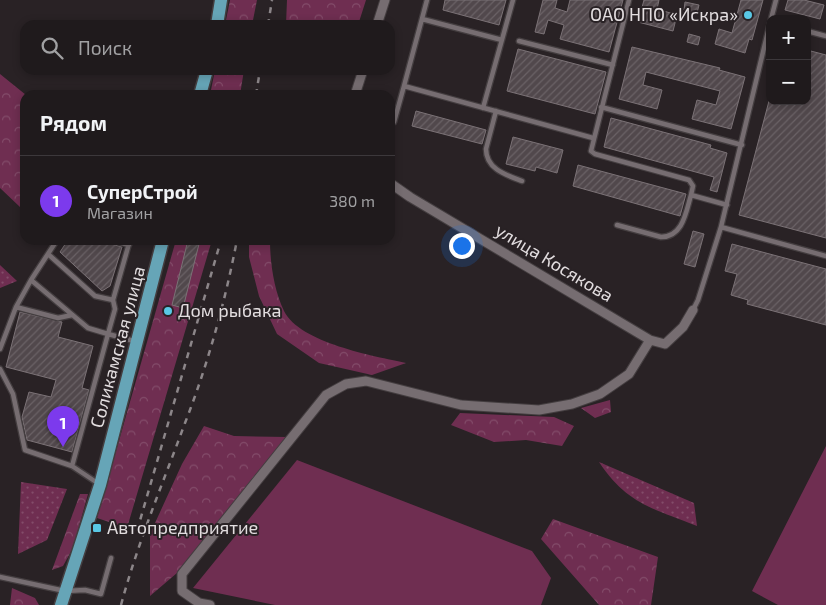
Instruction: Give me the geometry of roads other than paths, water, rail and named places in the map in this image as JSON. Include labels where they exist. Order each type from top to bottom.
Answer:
[{"type":"main road","points":[[218,20],[221,0]]},
{"type":"main road","points":[[201,90],[206,75]]},
{"type":"main road","name":"Соликамская улица","points":[[61,605],[100,485],[162,245]]},
{"type":"street","points":[[379,20],[385,0]]},
{"type":"street","points":[[357,90],[361,75]]},
{"type":"street","name":"улица Косякова","points":[[395,186],[650,340]]},
{"type":"street","points":[[210,605],[199,603],[182,591],[180,582],[182,574],[326,395],[346,384],[366,382],[461,405],[539,410],[572,404],[600,394],[629,374],[650,340],[665,344],[683,327],[693,310]]},
{"type":"lane","points":[[395,118],[427,0]]},
{"type":"lane","points":[[483,108],[513,0]]},
{"type":"lane","points":[[617,225],[661,237],[668,236],[682,225],[693,186],[689,180],[595,154],[591,148],[630,0]]},
{"type":"lane","points":[[772,15],[776,0]]},
{"type":"lane","points":[[422,19],[502,40]]},
{"type":"lane","points":[[811,32],[826,36]]},
{"type":"lane","points":[[693,310],[698,300],[721,227],[766,40]]},
{"type":"lane","points":[[520,41],[613,65]]},
{"type":"lane","points":[[404,86],[593,138]]},
{"type":"lane","points":[[602,107],[742,145]]},
{"type":"lane","points":[[496,111],[486,152],[498,172],[522,181]]},
{"type":"lane","points":[[691,195],[726,205]]},
{"type":"lane","points":[[721,227],[826,256]]},
{"type":"lane","points":[[0,349],[16,307],[54,245]]},
{"type":"lane","points":[[72,466],[116,309],[113,300],[128,245]]},
{"type":"lane","points":[[48,254],[95,296],[113,300]]},
{"type":"lane","points":[[31,280],[88,328],[138,342]]},
{"type":"lane","points":[[16,307],[58,318],[72,315]]},
{"type":"lane","points":[[0,369],[13,394],[25,450],[72,466],[100,485]]},
{"type":"lane","points":[[0,577],[65,590],[85,590],[101,594],[111,558]]},
{"type":"railway","points":[[269,20],[272,0]]},
{"type":"railway","points":[[257,90],[259,75]]},
{"type":"railway","points":[[137,531],[220,245]]},
{"type":"railway","points":[[121,605],[143,536],[208,356],[236,245]]},
{"type":"place","name":"ОАО НПО «Искра»","points":[[748,15]]},
{"type":"place","name":"Дом рыбака","points":[[168,311]]},
{"type":"place","name":"СуперСтрой","points":[[63,447]]},
{"type":"place","name":"Автопредприятие","points":[[97,528]]}]
